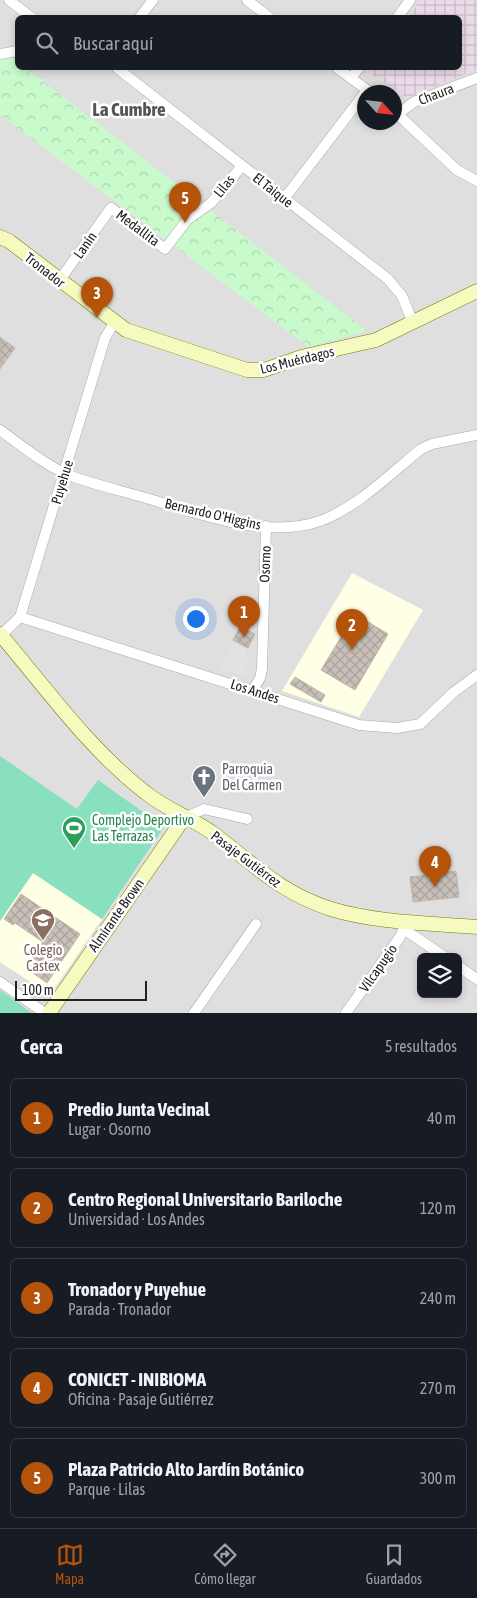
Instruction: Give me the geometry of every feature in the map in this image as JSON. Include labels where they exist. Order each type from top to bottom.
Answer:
[{"type":"street","points":[[9,0],[28,15]]},
{"type":"street","points":[[141,15],[153,0]]},
{"type":"street","points":[[247,0],[266,15]]},
{"type":"street","points":[[399,15],[410,0]]},
{"type":"street","points":[[0,54],[15,52]]},
{"type":"street","name":"El Taique","points":[[121,70],[388,279],[402,296],[413,323]]},
{"type":"street","points":[[340,70],[359,85]]},
{"type":"street","points":[[351,78],[357,70]]},
{"type":"street","name":"Chaura","points":[[402,109],[414,102],[477,78]]},
{"type":"street","points":[[284,199],[357,105]]},
{"type":"street","points":[[402,118],[457,170],[477,181]]},
{"type":"street","name":"Lilas","points":[[165,249],[188,220],[211,203],[242,166]]},
{"type":"street","name":"Medallita","points":[[111,208],[165,249]]},
{"type":"street","name":"Lanín","points":[[60,281],[111,208]]},
{"type":"street","name":"Tronador","points":[[0,237],[114,322]]},
{"type":"street","name":"Los Muérdagos","points":[[114,322],[139,336],[256,370],[264,370],[301,357],[361,345],[413,323],[477,291]]},
{"type":"street","name":"Puyehue","points":[[0,635],[20,617],[105,338],[114,322]]},
{"type":"street","name":"Bernardo O'Higgins","points":[[0,430],[65,473],[211,516],[266,526],[290,526],[318,521],[334,515],[367,493],[421,449],[443,441],[477,435]]},
{"type":"street","name":"Osorno","points":[[252,690],[262,669],[266,526]]},
{"type":"street","name":"Los Andes","points":[[20,617],[252,690],[352,724],[376,727],[404,727],[420,724],[454,692],[477,675]]},
{"type":"street","name":"Pasaje Gutiérrez","points":[[0,635],[114,766],[146,793],[214,835],[263,875],[308,900],[331,909],[406,925],[477,927]]},
{"type":"street","points":[[184,818],[204,809],[248,819]]},
{"type":"street","name":"Almirante Brown","points":[[47,1013],[184,818]]},
{"type":"street","points":[[194,1013],[256,924]]},
{"type":"street","points":[[406,925],[440,953]]},
{"type":"street","name":"Vilcapugio","points":[[346,1013],[406,925]]},
{"type":"street","points":[[462,969],[477,979]]},
{"type":"street","points":[[0,982],[47,1013]]},
{"type":"shaded area","points":[[0,0],[477,0],[477,1013],[0,1013]]},
{"type":"shaded area","points":[[421,0],[477,0],[477,69],[408,98],[402,94],[402,85],[388,85],[366,71],[462,70],[462,15],[410,15]]},
{"type":"shaded area","points":[[352,573],[423,610],[359,717],[282,691]]},
{"type":"shaded area","points":[[233,643],[247,650],[246,677],[220,669]]},
{"type":"shaded area","name":"Colegio Castex","points":[[33,872],[102,919],[50,995],[0,962],[0,921]]},
{"type":"shaded area","points":[[477,881],[477,907],[468,907],[466,882]]},
{"type":"green space","points":[[12,57],[15,59],[15,70],[29,70],[367,331],[308,347],[0,115],[0,59]]},
{"type":"green space","name":"Complejo Deportivo Las Terrazas","points":[[0,756],[77,809],[98,780],[164,827],[102,919],[33,873],[0,921]]},
{"type":"green space","points":[[0,990],[32,1013],[0,1013]]},
{"type":"building","points":[[0,337],[15,348],[0,369]]},
{"type":"building","points":[[355,614],[388,634],[355,690],[321,670]]},
{"type":"building","points":[[240,627],[255,634],[248,648],[233,640]]},
{"type":"building","points":[[295,677],[325,695],[321,702],[290,684]]},
{"type":"building","points":[[456,871],[459,897],[413,902],[410,877]]},
{"type":"building","points":[[21,894],[80,934],[47,983],[26,968],[43,942],[15,923],[13,925],[4,919]]},
{"type":"place","name":"Plaza Patricio Alto Jardín Botánico","points":[[185,223]]},
{"type":"place","name":"Tronador y Puyehue","points":[[97,318]]},
{"type":"place","name":"Predio Junta Vecinal","points":[[244,637]]},
{"type":"place","name":"Centro Regional Universitario Bariloche","points":[[352,650]]},
{"type":"place","name":"Parroquia Del Carmen","points":[[204,798]]},
{"type":"place","name":"Complejo Deportivo Las Terrazas","points":[[74,849]]},
{"type":"place","name":"CONICET - INIBIOMA","points":[[435,887]]},
{"type":"place","name":"Colegio Castex","points":[[43,941]]},
{"type":"district","name":"La Cumbre","points":[[129,109]]}]
